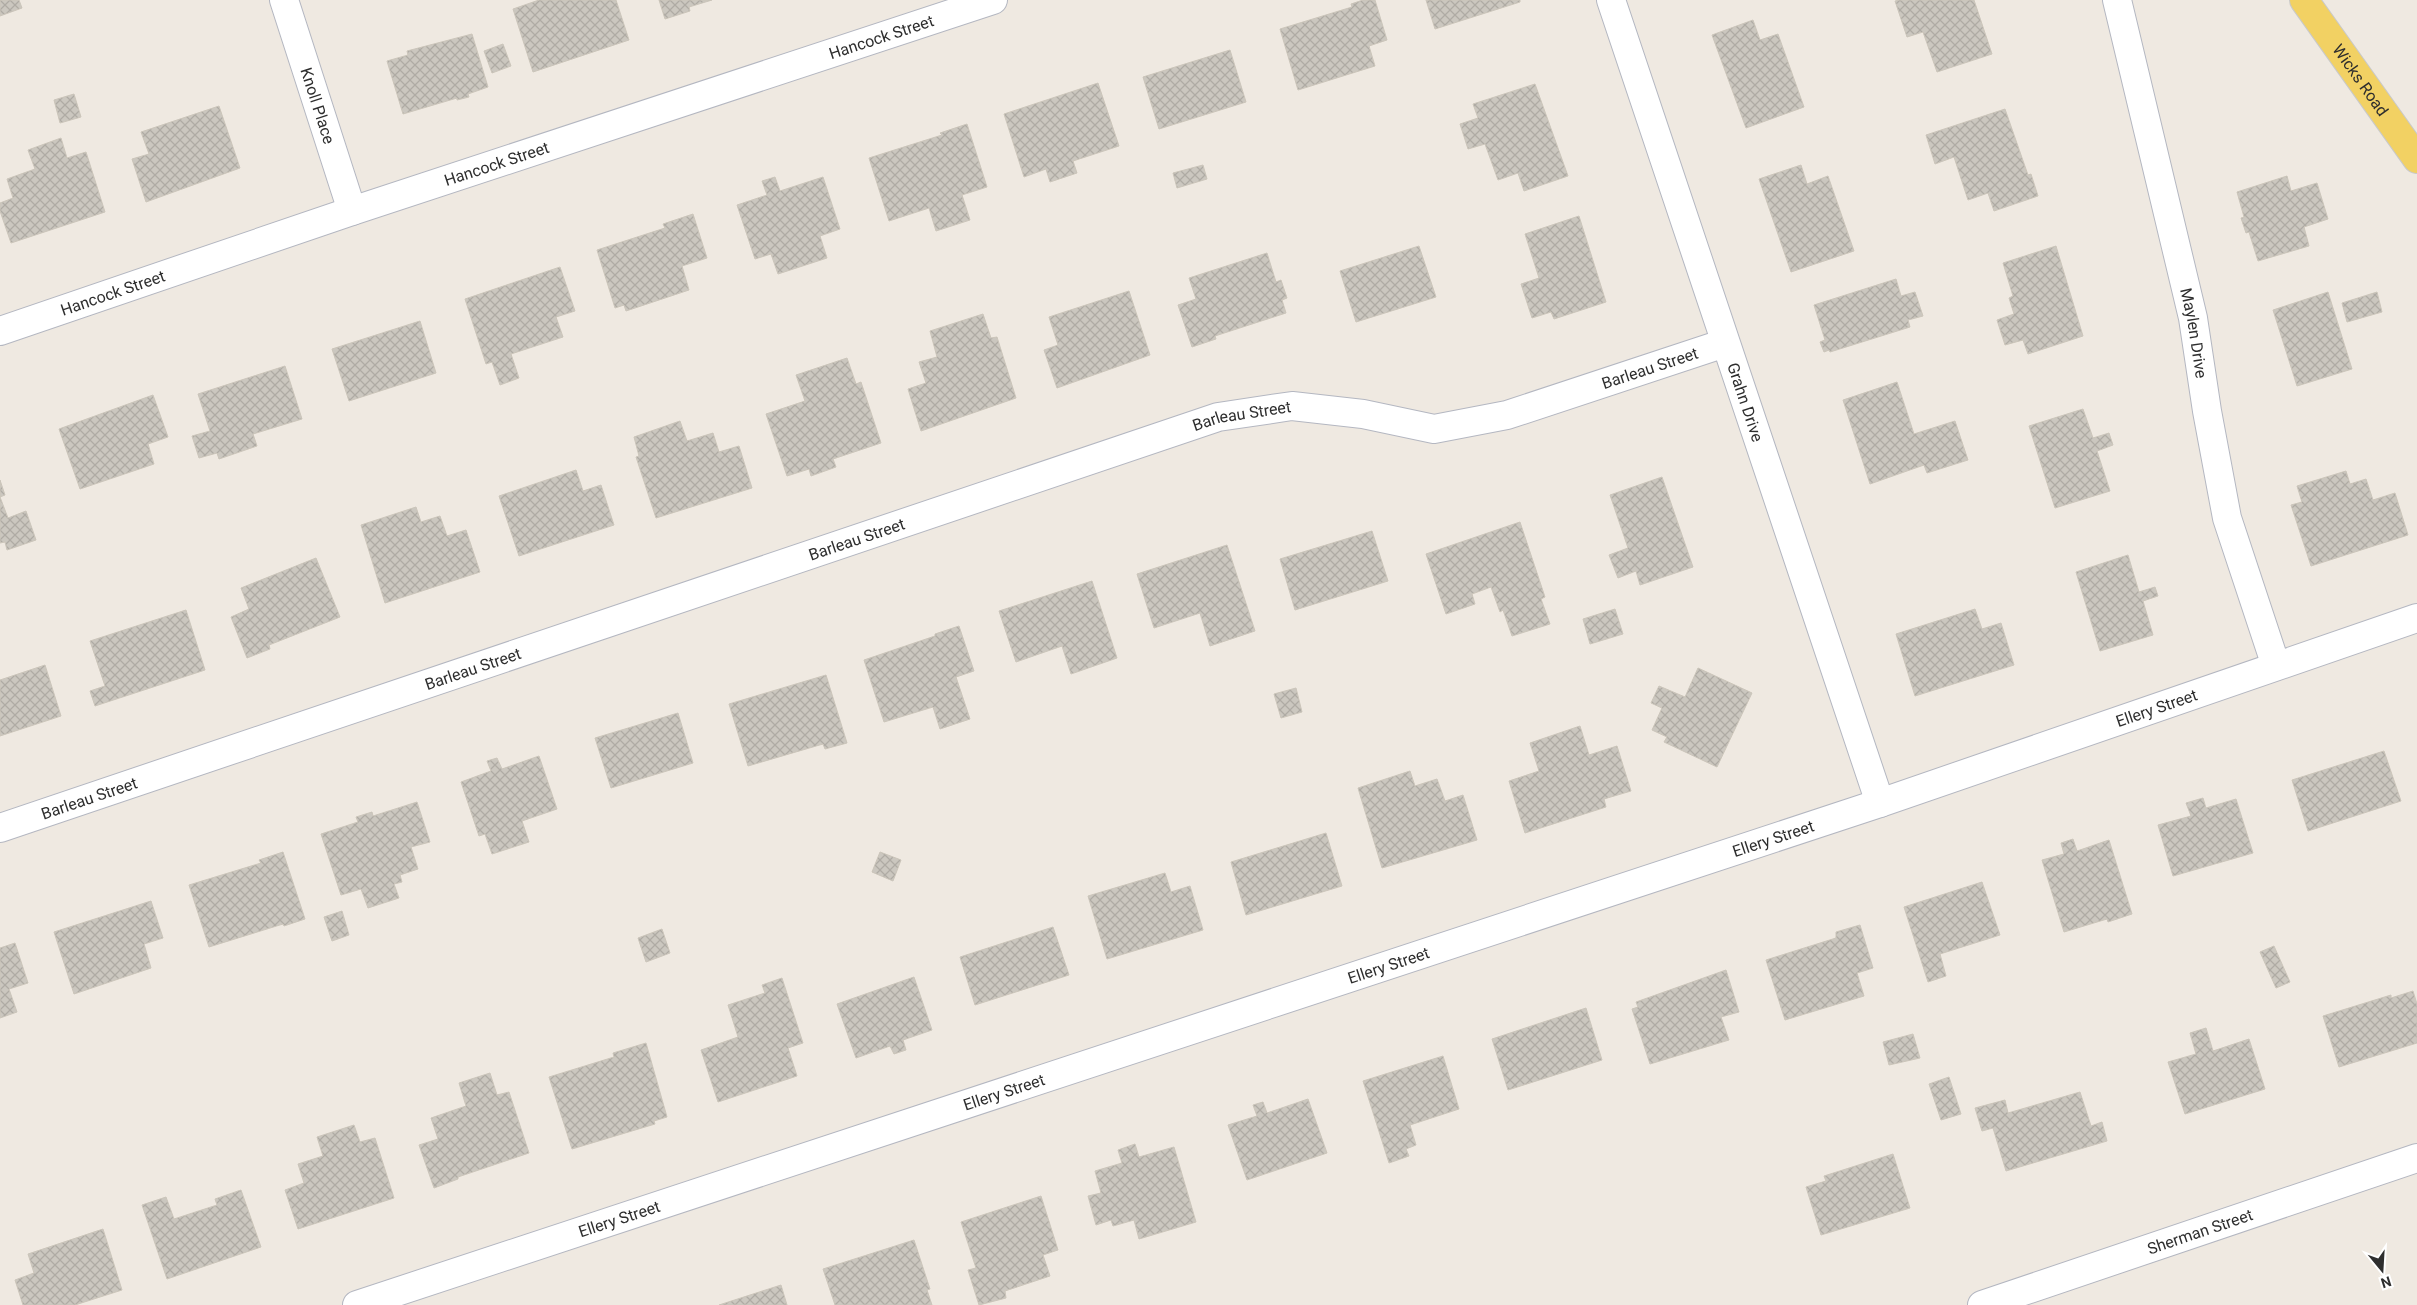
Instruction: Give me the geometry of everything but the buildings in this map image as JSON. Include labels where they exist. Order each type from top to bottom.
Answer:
[{"type":"main road","name":"Wicks Road","points":[[2304,0],[2417,159]]},
{"type":"street","name":"Knoll Place","points":[[284,0],[352,212]]},
{"type":"street","name":"Hancock Street","points":[[0,331],[352,212],[993,0]]},
{"type":"street","name":"Grahn Drive","points":[[1611,0],[1880,803]]},
{"type":"street","name":"Maylen Drive","points":[[2116,0],[2193,318],[2207,411],[2227,518],[2276,666]]},
{"type":"street","name":"Barleau Street","points":[[0,828],[1218,418],[1292,406],[1363,414],[1434,430],[1506,415],[1725,343]]},
{"type":"street","name":"Ellery Street","points":[[357,1305],[1880,803],[2417,618]]},
{"type":"street","name":"Sherman Street","points":[[1982,1305],[2417,1158]]}]
